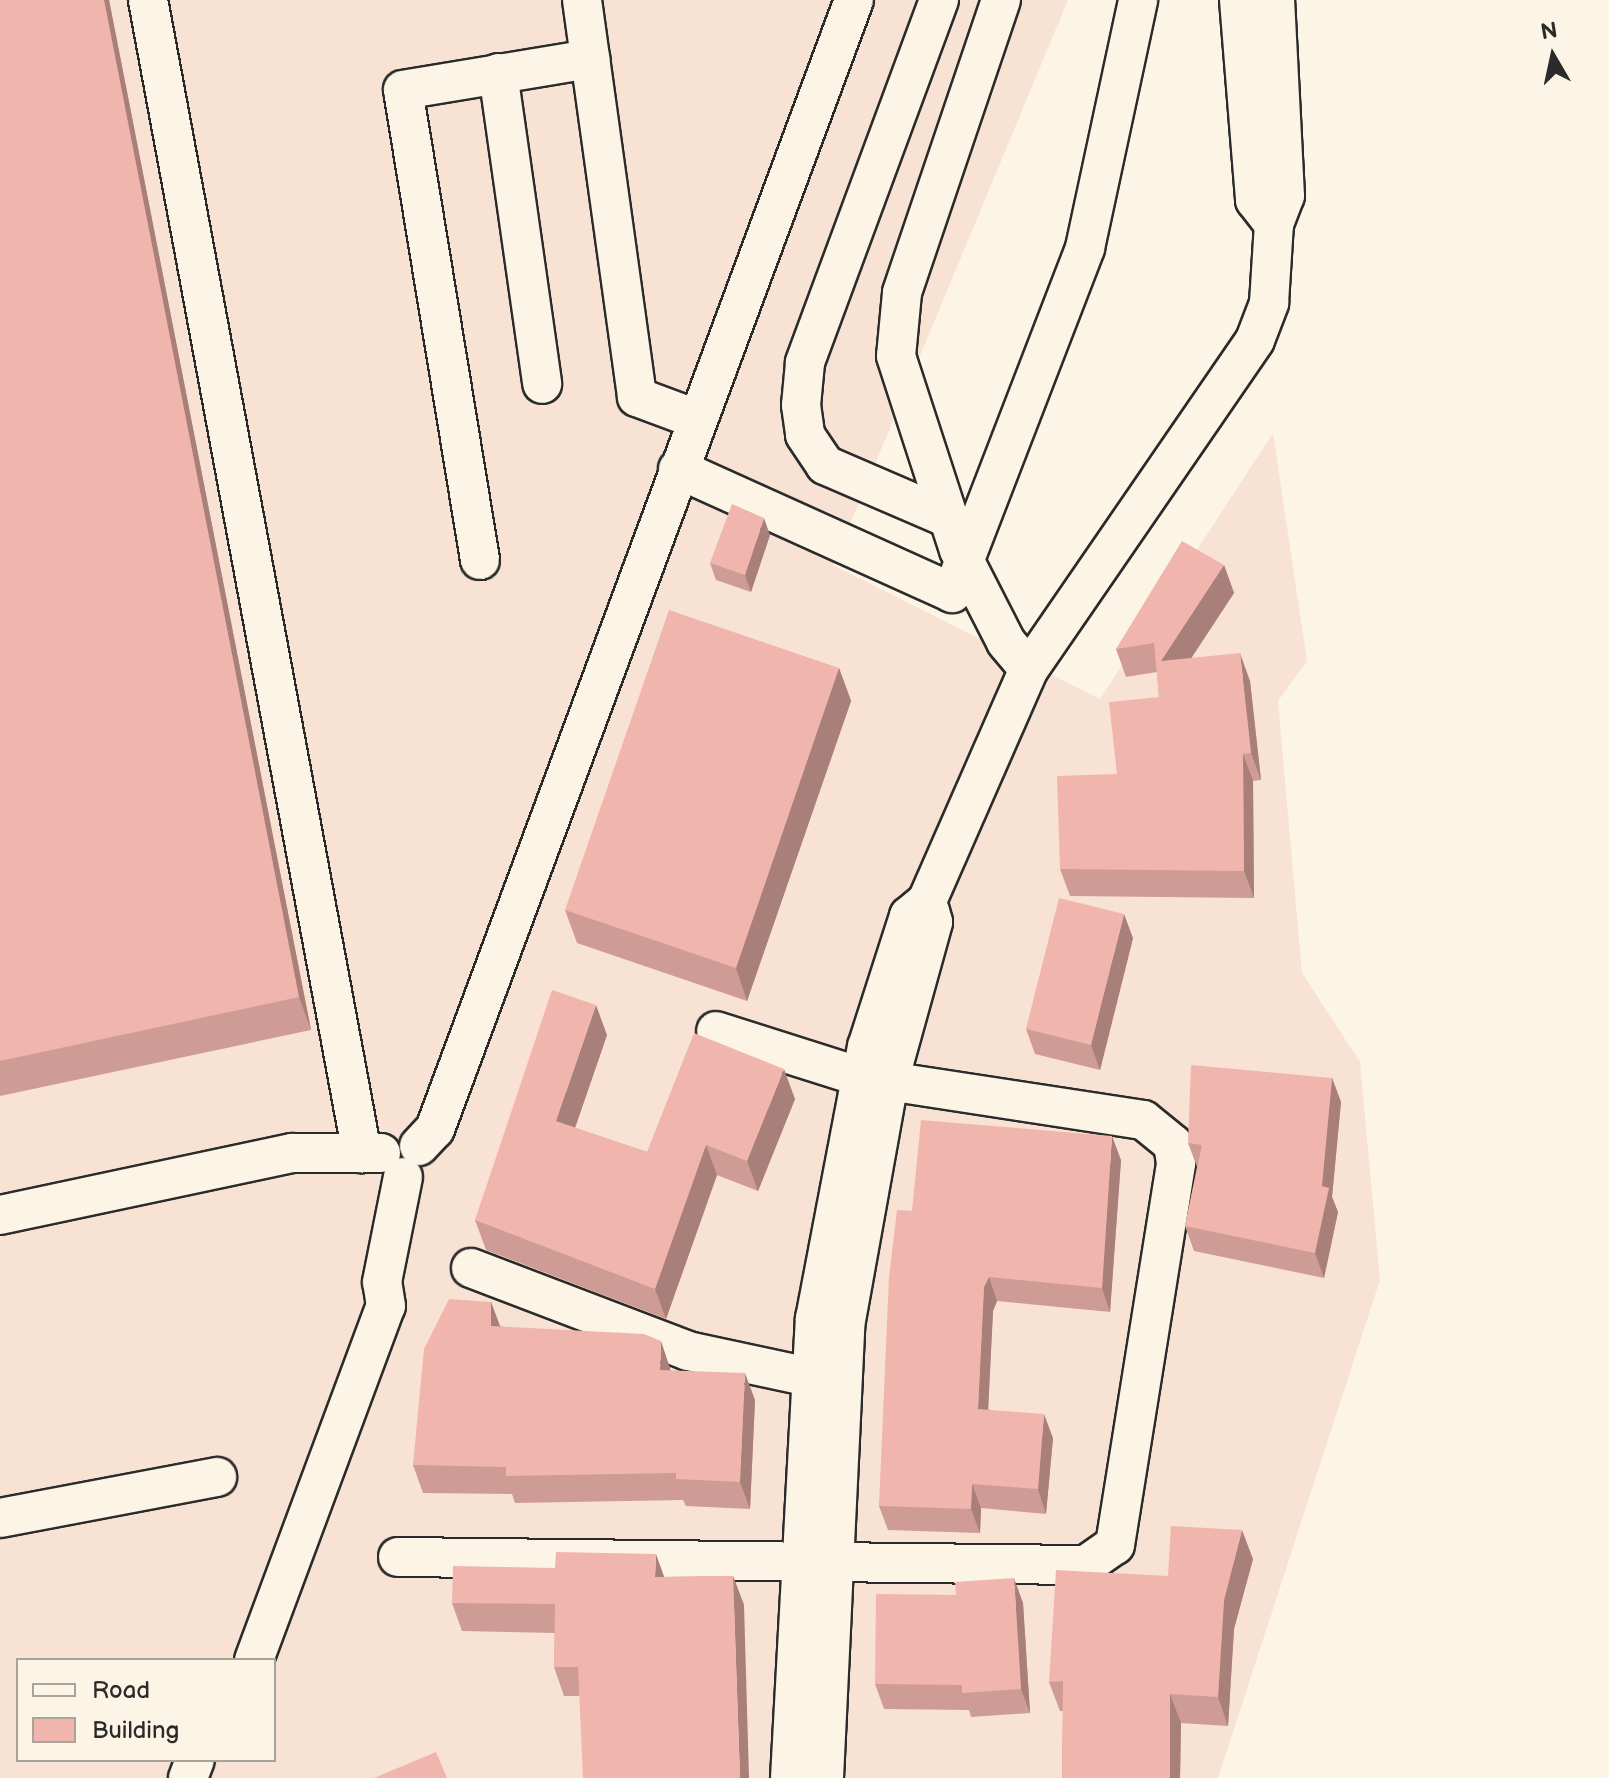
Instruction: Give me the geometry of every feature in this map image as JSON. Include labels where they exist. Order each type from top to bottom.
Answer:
[{"type":"street","points":[[148,0],[391,1157],[382,1282],[386,1306],[255,1658]]},
{"type":"street","points":[[582,0],[637,397],[696,419]]},
{"type":"street","points":[[0,1215],[292,1153],[391,1157],[435,1129],[854,0]]},
{"type":"street","points":[[939,0],[805,363],[801,405],[805,435],[825,465],[948,518]]},
{"type":"street","points":[[1001,0],[896,321],[901,382],[948,518],[966,563],[1006,642],[1029,669]]},
{"type":"street","points":[[678,469],[952,593],[1085,248],[1138,0]]},
{"type":"street","points":[[1239,0],[1255,200],[1274,224]]},
{"type":"street","points":[[790,1778],[814,1558],[826,1381],[875,1079],[909,916],[927,901],[1029,669],[1255,340],[1269,303],[1274,224],[1285,196],[1275,0]]},
{"type":"street","points":[[480,560],[403,90],[590,59]]},
{"type":"street","points":[[498,73],[542,384]]},
{"type":"street","points":[[398,1557],[814,1558],[1086,1565],[1115,1545],[1176,1163],[1173,1144],[1143,1120],[875,1079],[716,1031]]},
{"type":"street","points":[[471,1268],[688,1351],[826,1381]]},
{"type":"street","points":[[232,1658],[362,1300],[382,1282]]},
{"type":"street","points":[[0,1518],[217,1477]]},
{"type":"street","points":[[814,1558],[824,1778]]},
{"type":"shaded area","points":[[0,0],[1068,0],[833,565],[1100,699],[1273,433],[1307,661],[1278,701],[1302,973],[1360,1062],[1380,1280],[1218,1778],[0,1778]]},
{"type":"building","points":[[0,0],[104,0],[299,997],[0,1061]]},
{"type":"building","points":[[732,504],[764,518],[745,575],[710,563]]},
{"type":"building","points":[[1182,541],[1224,565],[1161,661],[1240,653],[1251,753],[1243,754],[1244,871],[1060,869],[1057,776],[1117,774],[1109,702],[1159,697],[1154,643],[1116,649]]},
{"type":"building","points":[[669,610],[839,668],[736,968],[565,910]]},
{"type":"building","points":[[1059,898],[1124,914],[1091,1045],[1026,1029]]},
{"type":"building","points":[[552,990],[596,1005],[556,1121],[647,1152],[694,1033],[784,1069],[747,1161],[706,1145],[655,1289],[475,1220]]},
{"type":"building","points":[[1191,1065],[1332,1078],[1322,1186],[1329,1188],[1315,1253],[1185,1226],[1202,1145],[1188,1143]]},
{"type":"building","points":[[921,1120],[1112,1136],[1102,1288],[989,1277],[984,1287],[978,1409],[1044,1414],[1038,1489],[972,1484],[971,1509],[879,1506],[889,1277],[897,1210],[912,1211]]},
{"type":"building","points":[[449,1299],[491,1302],[491,1326],[644,1334],[661,1341],[660,1370],[745,1373],[740,1482],[676,1479],[676,1473],[506,1476],[506,1467],[413,1465],[424,1349]]},
{"type":"building","points":[[1171,1526],[1242,1530],[1224,1600],[1218,1697],[1170,1694],[1170,1778],[1062,1778],[1063,1681],[1049,1682],[1056,1570],[1168,1576]]},
{"type":"building","points":[[556,1552],[656,1554],[655,1577],[733,1576],[740,1778],[583,1778],[578,1667],[554,1667],[555,1604],[452,1603],[453,1566],[555,1568]]},
{"type":"building","points":[[1014,1578],[1021,1689],[962,1693],[962,1685],[875,1684],[876,1594],[956,1595],[955,1582]]},
{"type":"building","points":[[436,1752],[447,1778],[374,1778]]}]
